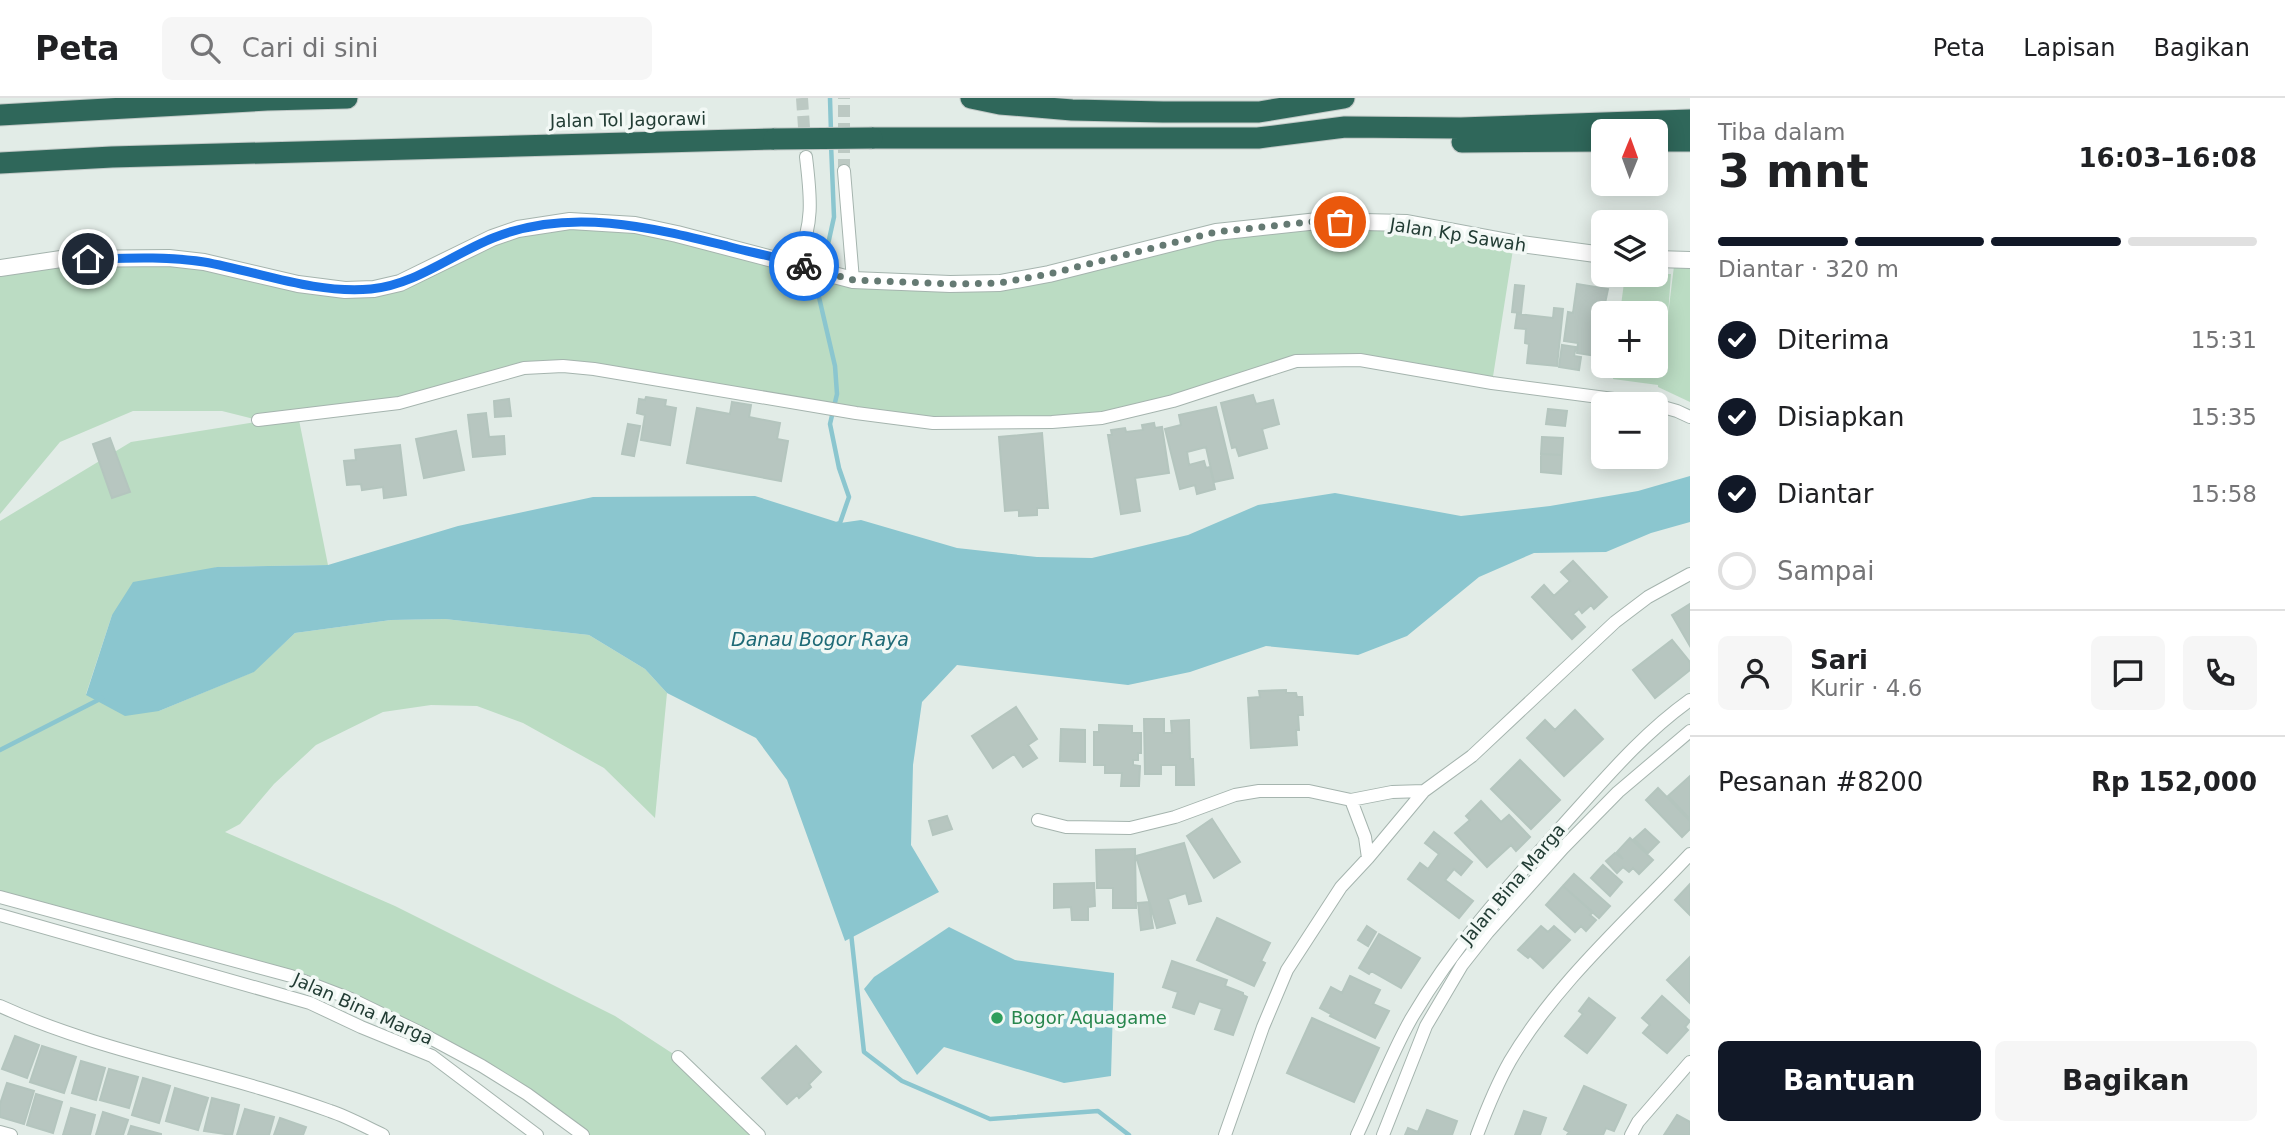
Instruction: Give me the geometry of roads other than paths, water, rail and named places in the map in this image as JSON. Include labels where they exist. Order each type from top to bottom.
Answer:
[{"type":"highway","points":[[0,115],[347,98]]},
{"type":"highway","points":[[971,98],[1000,104],[1072,110],[1144,112],[1259,111],[1344,98]]},
{"type":"highway","points":[[1258,138],[1345,127],[1461,128],[1690,120]]},
{"type":"highway","points":[[1258,138],[1288,142],[1591,141]]},
{"type":"highway","name":"Jalan Tol Jagorawi","points":[[0,163],[138,156],[774,139],[1258,138]]},
{"type":"highway","points":[[1668,141],[1690,141]]},
{"type":"street","points":[[801,265],[811,215],[806,157]]},
{"type":"street","points":[[844,172],[849,279]]},
{"type":"street","name":"Jalan Kp Sawah","points":[[0,268],[61,260],[169,258],[204,262],[298,285],[345,290],[374,289],[400,283],[492,238],[518,229],[570,221],[635,225],[849,279],[950,284],[1001,283],[1049,274],[1216,232],[1318,221],[1407,223],[1591,254]]},
{"type":"street","points":[[1668,259],[1690,260]]},
{"type":"street","points":[[258,420],[399,403],[524,368],[563,366],[933,424],[1052,422],[1102,418],[1173,401],[1296,361],[1360,360],[1492,383],[1591,396]]},
{"type":"street","points":[[1668,409],[1690,418]]},
{"type":"street","points":[[1225,1135],[1263,1027],[1287,970],[1341,887],[1424,791],[1472,756],[1615,622],[1648,597],[1690,574]]},
{"type":"street","name":"Jalan Bina Marga","points":[[1357,1135],[1410,1021],[1441,972],[1491,904],[1626,755],[1690,700]]},
{"type":"street","name":"Jalan Bina Marga","points":[[1383,1135],[1426,1026],[1462,965],[1563,848],[1618,792],[1690,731]]},
{"type":"street","points":[[1038,820],[1079,828],[1130,828],[1175,817],[1235,795],[1259,790],[1309,791],[1351,800],[1392,792],[1424,791]]},
{"type":"street","points":[[1351,800],[1365,837],[1368,858]]},
{"type":"street","points":[[1476,1135],[1509,1062],[1540,1018],[1567,984],[1690,854]]},
{"type":"street","name":"Jalan Bina Marga","points":[[0,897],[291,976],[351,999],[482,1066],[567,1130],[583,1135]]},
{"type":"street","name":"Jalan Bina Marga","points":[[0,915],[310,1003],[432,1056],[537,1135]]},
{"type":"street","points":[[0,1006],[83,1038],[251,1085],[332,1112],[383,1135]]},
{"type":"street","points":[[678,1057],[759,1135]]},
{"type":"street","points":[[1631,1135],[1638,1122],[1690,1062]]},
{"type":"street","points":[[0,1132],[11,1135]]},
{"type":"water","name":"Danau Bogor Raya","points":[[1690,476],[1690,522],[1651,533],[1606,552],[1534,553],[1479,577],[1407,636],[1358,655],[1266,646],[1190,672],[1128,685],[957,665],[922,702],[913,765],[911,845],[939,892],[845,941],[787,780],[756,738],[667,693],[645,669],[589,635],[445,619],[391,620],[295,633],[254,672],[159,711],[125,716],[86,695],[112,615],[133,582],[217,567],[328,565],[458,526],[593,497],[755,496],[840,523],[861,520],[957,548],[1037,557],[1092,558],[1188,535],[1258,505],[1335,493],[1461,516],[1550,506],[1638,491]]},
{"type":"water","name":"Bogor Aquagame","points":[[949,927],[1015,960],[1114,973],[1111,1076],[1064,1083],[944,1047],[917,1075],[864,989],[874,977]]},
{"type":"waterway","points":[[830,98],[831,132]]},
{"type":"waterway","points":[[823,267],[834,217],[831,144]]},
{"type":"waterway","points":[[822,276],[818,293],[835,366],[837,394],[830,424],[839,468],[849,497],[840,523],[837,524]]},
{"type":"waterway","points":[[0,750],[102,698]]},
{"type":"waterway","points":[[851,933],[864,1052],[902,1081],[990,1119],[1098,1111],[1129,1135]]},
{"type":"tunnel","points":[[802,98],[806,157]]},
{"type":"tunnel","points":[[844,98],[844,171]]},
{"type":"place","name":"Bogor Aquagame","points":[[997,1018]]}]
